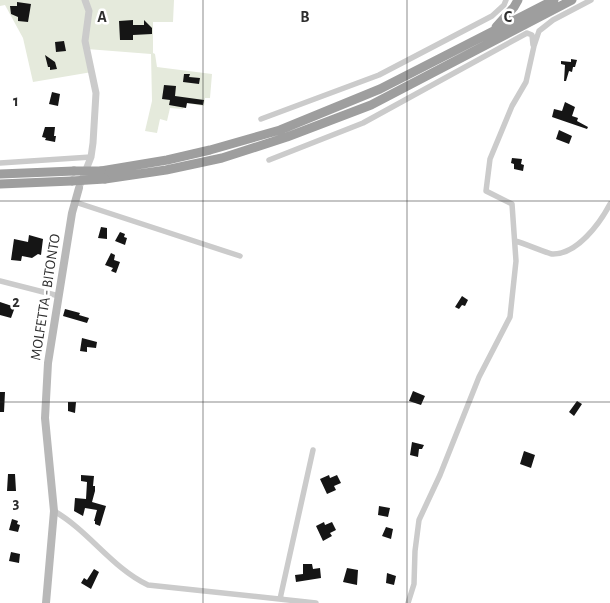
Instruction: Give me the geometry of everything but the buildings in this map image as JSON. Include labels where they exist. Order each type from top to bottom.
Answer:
[{"type":"highway","points":[[488,34],[500,24],[518,0]]},
{"type":"highway","points":[[0,184],[72,181],[210,150],[280,130],[380,90],[554,0]]},
{"type":"highway","points":[[0,174],[74,171],[103,175],[166,170],[222,158],[287,137],[371,105],[572,0]]},
{"type":"main road","name":"MOLFETTA - BITONTO","points":[[46,603],[54,512],[45,418],[48,363],[79,188]]},
{"type":"street","name":"MOLFETTA - BITONTO","points":[[79,188],[93,143],[96,93],[86,42],[89,11],[85,0]]},
{"type":"street","points":[[261,119],[379,75],[492,16],[504,5],[506,0]]},
{"type":"street","points":[[408,603],[414,584],[415,551],[419,520],[440,475],[479,377],[510,317],[516,261],[512,204],[486,191],[490,159],[512,106],[526,82],[539,31],[553,20],[590,0]]},
{"type":"street","points":[[269,160],[363,123],[528,33],[532,35],[534,46]]},
{"type":"street","points":[[0,163],[90,157]]},
{"type":"street","points":[[75,202],[240,256]]},
{"type":"street","points":[[515,241],[552,254],[566,252],[588,235],[604,216],[610,204]]},
{"type":"street","points":[[0,281],[59,296]]},
{"type":"street","points":[[280,599],[313,450]]},
{"type":"street","points":[[54,512],[77,527],[134,578],[148,585],[316,603]]},
{"type":"shaded area","points":[[0,0],[174,0],[173,22],[153,22],[153,53],[155,54],[157,67],[212,74],[210,98],[205,98],[204,106],[185,103],[183,109],[170,108],[167,121],[160,119],[157,133],[145,131],[152,101],[151,54],[87,49],[92,72],[33,82],[23,38],[5,5],[0,6]]}]
